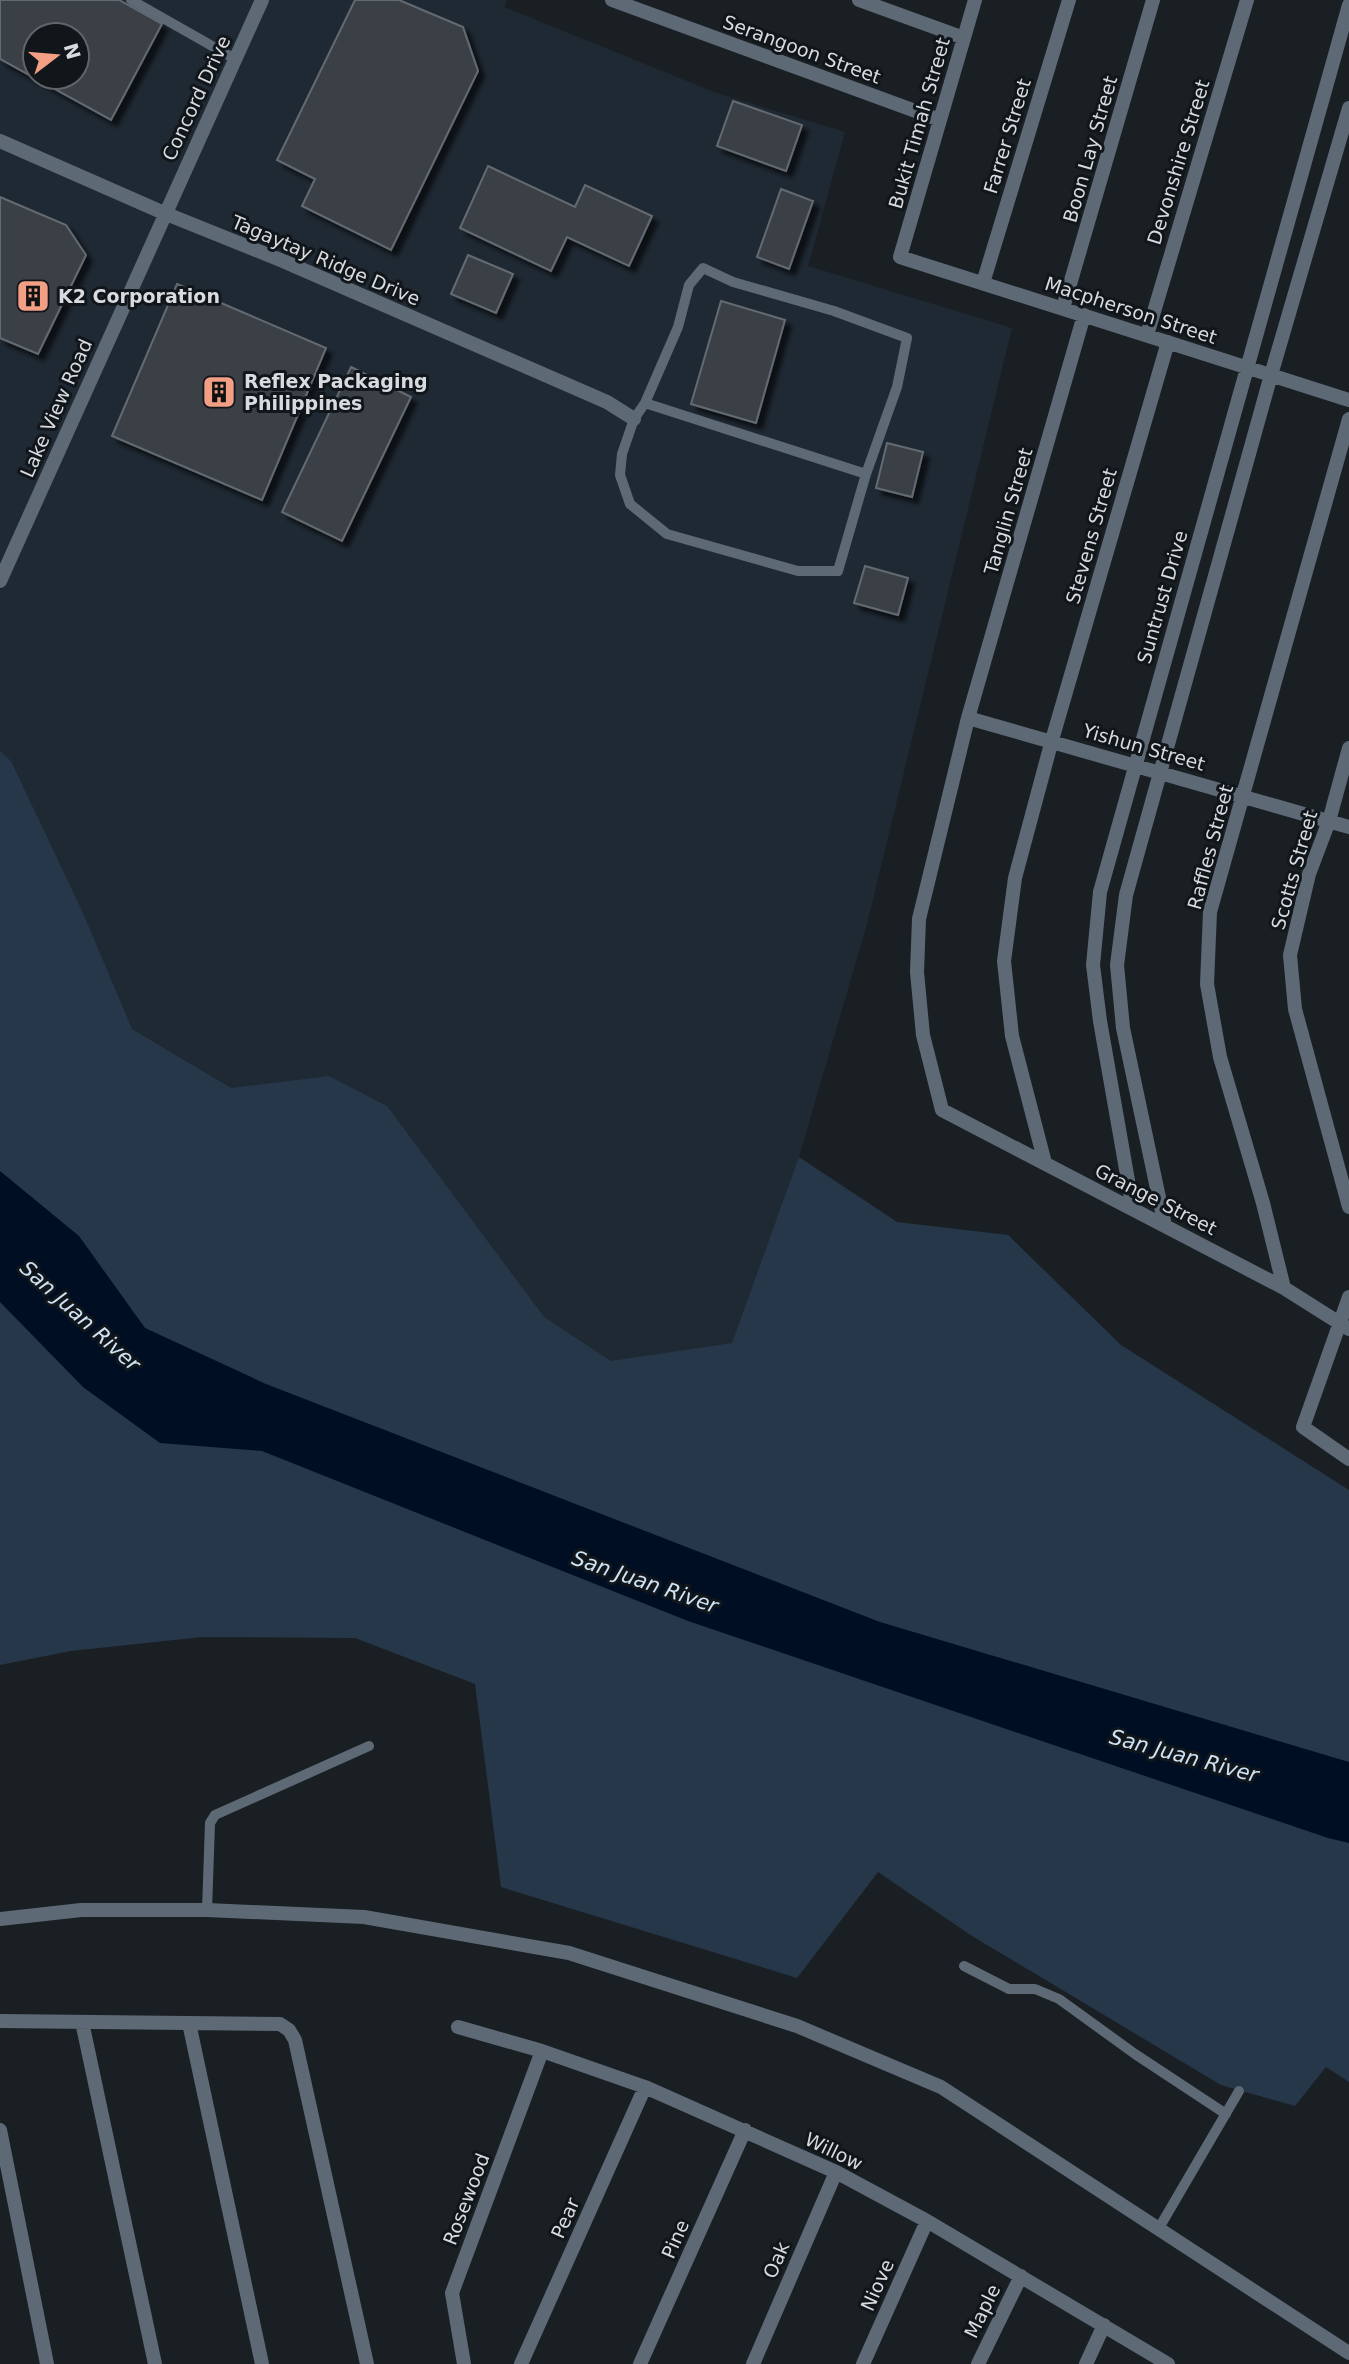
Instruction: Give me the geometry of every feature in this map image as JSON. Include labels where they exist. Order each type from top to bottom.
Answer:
[{"type":"street","name":"Concord Drive","points":[[164,213],[262,0]]},
{"type":"street","name":"Serangoon Street","points":[[612,0],[940,120]]},
{"type":"street","points":[[859,0],[964,38]]},
{"type":"street","name":"Bukit Timah Street","points":[[901,257],[975,0]]},
{"type":"street","name":"Farrer Street","points":[[983,283],[1069,0]]},
{"type":"street","name":"Boon Lay Street","points":[[1063,308],[1153,0]]},
{"type":"street","name":"Devonshire Street","points":[[1147,335],[1247,0]]},
{"type":"street","name":"Suntrust Drive","points":[[1133,1209],[1100,1021],[1093,965],[1100,892],[1349,5]]},
{"type":"street","points":[[1165,1226],[1123,1028],[1117,965],[1126,895],[1349,108]]},
{"type":"street","name":"Tagaytay Ridge Drive","points":[[0,141],[582,391],[607,402],[634,419]]},
{"type":"street","name":"Lake View Road","points":[[0,581],[164,213]]},
{"type":"street","name":"Macpherson Street","points":[[901,257],[1349,400]]},
{"type":"street","name":"Tanglin Street","points":[[942,1110],[923,1035],[917,972],[919,919],[968,718],[1084,315]]},
{"type":"street","name":"Stevens Street","points":[[1045,1163],[1012,1036],[1004,961],[1015,878],[1052,740],[1168,342]]},
{"type":"street","name":"Raffles Street","points":[[1284,1288],[1264,1203],[1220,1057],[1207,984],[1210,912],[1349,419]]},
{"type":"street","name":"Yishun Street","points":[[968,718],[1349,827]]},
{"type":"street","name":"Scotts Street","points":[[1349,748],[1329,821],[1309,874],[1290,955],[1295,1009],[1349,1207]]},
{"type":"street","name":"Grange Street","points":[[942,1110],[1284,1288],[1344,1326]]},
{"type":"street","points":[[1349,1297],[1344,1326],[1303,1427],[1349,1459]]},
{"type":"street","points":[[0,1919],[81,1910],[207,1910],[364,1917],[569,1953],[797,2025],[942,2087],[1349,2353]]},
{"type":"street","points":[[0,2021],[280,2024],[289,2030],[295,2040],[368,2364]]},
{"type":"street","points":[[82,2022],[155,2364]]},
{"type":"street","points":[[189,2023],[261,2364]]},
{"type":"street","name":"Willow","points":[[458,2027],[645,2087],[835,2172],[927,2221],[1168,2364]]},
{"type":"street","name":"Rosewood","points":[[464,2364],[452,2293],[542,2052]]},
{"type":"street","name":"Pear","points":[[521,2364],[645,2087]]},
{"type":"street","points":[[0,2130],[47,2364]]},
{"type":"street","name":"Pine","points":[[640,2364],[745,2130]]},
{"type":"street","name":"Oak","points":[[753,2364],[835,2172]]},
{"type":"street","name":"Niove","points":[[863,2364],[927,2221]]},
{"type":"street","name":"Maple","points":[[978,2364],[1021,2276]]},
{"type":"street","points":[[1086,2364],[1104,2325]]},
{"type":"lane","points":[[131,0],[235,59]]},
{"type":"lane","points":[[703,268],[733,282],[834,311],[907,338],[897,387],[866,474],[838,570],[798,571],[667,534],[630,504],[620,475],[622,454],[634,419],[645,403],[678,327],[689,285],[703,268]]},
{"type":"lane","points":[[645,403],[866,474]]},
{"type":"lane","points":[[207,1910],[210,1823],[215,1815],[369,1746]]},
{"type":"lane","points":[[964,1966],[1009,1989],[1035,1989],[1059,1999],[1135,2054],[1226,2114]]},
{"type":"lane","points":[[1159,2228],[1239,2091]]},
{"type":"shaded area","points":[[0,0],[507,0],[504,7],[714,92],[845,132],[808,266],[1012,328],[867,924],[799,1157],[722,1440],[0,1576]]},
{"type":"shaded area","points":[[0,751],[11,761],[83,913],[132,1029],[231,1088],[329,1076],[387,1106],[544,1317],[611,1361],[732,1343],[799,1157],[897,1222],[1008,1235],[1121,1345],[1349,1490],[1349,2082],[1326,2067],[1295,2106],[1221,2085],[972,1936],[878,1872],[797,1978],[501,1887],[475,1684],[355,1638],[202,1637],[71,1651],[0,1665]]},
{"type":"water","name":"San Juan River","points":[[0,1171],[79,1236],[145,1328],[266,1384],[880,1622],[1349,1762],[1349,1843],[688,1621],[262,1451],[160,1443],[83,1387],[0,1302]]},
{"type":"building","points":[[0,0],[119,0],[162,24],[111,120],[58,91],[91,91],[91,21],[21,21],[21,71],[0,59]]},
{"type":"building","points":[[355,0],[399,0],[463,27],[478,71],[391,250],[302,206],[315,179],[277,160]]},
{"type":"building","points":[[733,101],[802,125],[786,171],[717,146]]},
{"type":"building","points":[[488,166],[575,207],[585,185],[652,216],[629,266],[567,237],[551,271],[460,228]]},
{"type":"building","points":[[781,189],[813,201],[789,269],[757,257]]},
{"type":"building","name":"K2 Corporation","points":[[0,197],[66,225],[86,255],[38,354],[0,338]]},
{"type":"building","points":[[468,255],[513,274],[496,313],[451,294]]},
{"type":"building","name":"Reflex Packaging Philippines","points":[[177,284],[326,348],[262,500],[112,436]]},
{"type":"building","points":[[721,301],[785,320],[756,423],[691,404]]},
{"type":"building","points":[[351,367],[411,397],[342,541],[282,512]]},
{"type":"building","points":[[887,443],[923,452],[912,497],[876,488]]},
{"type":"building","points":[[865,566],[908,578],[898,615],[854,603]]},
{"type":"place","name":"K2 Corporation","points":[[33,296]]},
{"type":"place","name":"Reflex Packaging Philippines","points":[[219,392]]}]
